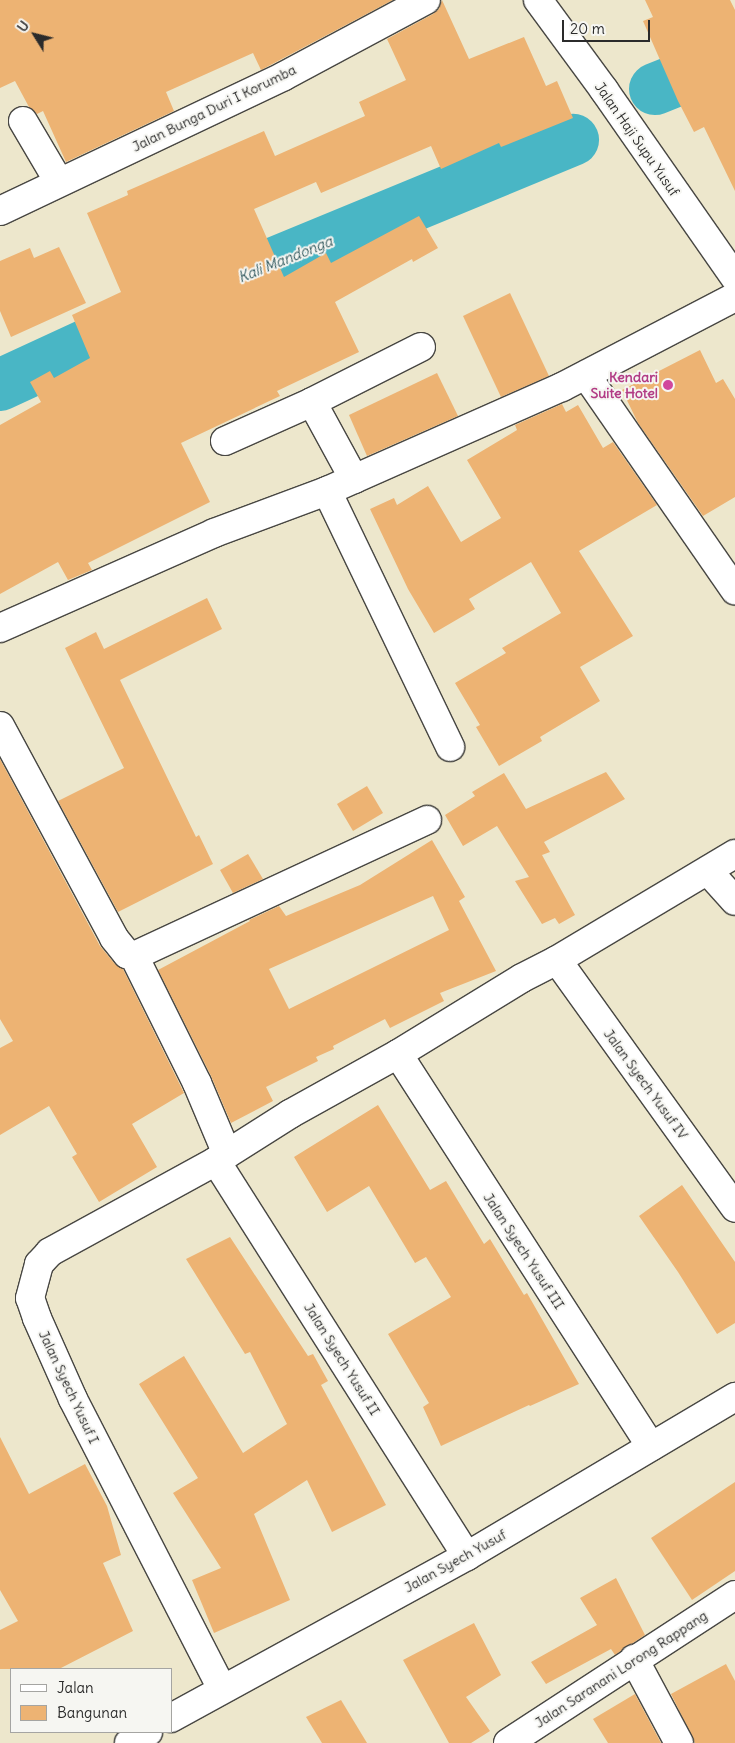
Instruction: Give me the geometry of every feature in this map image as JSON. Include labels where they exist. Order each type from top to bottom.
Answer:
[{"type":"street","name":"Jalan Bunga Duri I Korumba","points":[[0,211],[284,76],[426,0]]},
{"type":"street","name":"Jalan Haji Supu Yusuf","points":[[538,0],[604,90],[735,278]]},
{"type":"street","points":[[23,121],[59,182]]},
{"type":"street","points":[[0,628],[214,533],[327,491],[586,375],[735,298]]},
{"type":"street","points":[[225,440],[312,402],[421,347]]},
{"type":"street","points":[[586,375],[735,590]]},
{"type":"street","points":[[312,402],[354,479]]},
{"type":"street","points":[[327,491],[450,746]]},
{"type":"street","points":[[0,726],[114,938],[127,954],[134,956],[427,820]]},
{"type":"street","name":"Jalan Syech Yusuf I","points":[[222,1689],[73,1399],[30,1298],[39,1264],[50,1252],[222,1158],[290,1114],[398,1054],[522,978],[557,960],[735,854]]},
{"type":"street","points":[[708,871],[735,901]]},
{"type":"street","name":"Jalan Syech Yusuf II","points":[[134,956],[197,1083],[222,1158],[467,1556]]},
{"type":"street","name":"Jalan Syech Yusuf IV","points":[[557,960],[735,1208]]},
{"type":"street","name":"Jalan Syech Yusuf III","points":[[398,1054],[651,1447]]},
{"type":"street","name":"Jalan Syech Yusuf","points":[[172,1717],[467,1556],[735,1396]]},
{"type":"street","name":"Jalan Saranani Lorong Rappang","points":[[508,1743],[634,1659],[735,1595]]},
{"type":"street","points":[[634,1659],[679,1743]]},
{"type":"street","points":[[129,1743],[146,1733]]},
{"type":"building","points":[[0,0],[393,0],[261,70],[253,53],[166,92],[174,111],[66,162],[43,111],[37,114],[29,107],[15,81],[0,88]]},
{"type":"building","points":[[442,0],[469,59],[524,37],[546,86],[557,81],[573,118],[501,147],[499,143],[441,169],[431,146],[321,193],[316,182],[254,209],[284,277],[326,253],[331,263],[419,216],[438,248],[413,262],[412,259],[335,302],[359,352],[277,391],[280,396],[181,443],[210,502],[88,563],[92,570],[68,580],[58,562],[0,594],[0,425],[41,402],[30,382],[50,371],[54,378],[90,358],[72,315],[121,292],[87,213],[128,195],[127,191],[264,131],[275,156],[365,116],[359,102],[406,80],[387,39],[433,14],[439,9]]},
{"type":"building","points":[[645,0],[730,0],[735,10],[735,191],[704,127],[694,132],[678,101],[643,21],[653,17]]},
{"type":"building","points":[[59,247],[86,303],[11,337],[0,311],[0,261],[30,248],[34,258]]},
{"type":"building","points":[[510,293],[549,376],[501,397],[463,316]]},
{"type":"building","points":[[700,350],[716,383],[723,379],[735,399],[735,497],[703,516],[638,423],[622,390]]},
{"type":"building","points":[[437,373],[458,416],[367,456],[349,415]]},
{"type":"building","points":[[562,404],[566,412],[578,405],[603,448],[613,442],[657,505],[579,551],[633,636],[580,667],[600,701],[540,737],[542,741],[499,766],[476,727],[480,725],[455,683],[506,653],[502,648],[561,613],[531,562],[469,599],[475,609],[434,633],[408,589],[370,509],[394,498],[397,505],[428,486],[461,542],[501,518],[467,460],[517,430],[515,425]]},
{"type":"building","points":[[207,598],[222,629],[120,680],[196,837],[199,835],[213,864],[118,912],[58,801],[124,768],[65,648],[96,632],[104,649]]},
{"type":"building","points":[[0,759],[100,946],[115,964],[123,969],[184,1093],[132,1124],[157,1167],[99,1202],[72,1157],[77,1154],[49,1106],[0,1135],[0,1048],[13,1041],[0,1019]]},
{"type":"building","points":[[606,772],[625,799],[544,842],[550,852],[542,855],[575,915],[559,924],[555,918],[542,924],[515,881],[529,877],[497,826],[463,846],[445,815],[475,796],[472,792],[504,773],[526,809]]},
{"type":"building","points":[[367,786],[383,813],[353,831],[337,804]]},
{"type":"building","points":[[432,840],[465,897],[459,901],[496,971],[440,993],[444,1001],[390,1028],[385,1019],[333,1046],[334,1049],[316,1057],[318,1061],[266,1087],[273,1101],[231,1123],[211,1076],[158,970],[249,920],[279,906],[286,916],[360,885]],"holes":[[[433,896],[449,930],[289,1009],[269,969]]]},
{"type":"building","points":[[248,854],[263,879],[233,893],[220,870]]},
{"type":"building","points":[[378,1105],[430,1190],[446,1181],[484,1244],[490,1239],[524,1295],[527,1293],[579,1384],[441,1446],[423,1407],[429,1403],[388,1334],[451,1297],[426,1257],[415,1263],[369,1186],[327,1212],[294,1157]]},
{"type":"building","points":[[682,1185],[735,1262],[735,1323],[717,1334],[678,1272],[639,1216]]},
{"type":"building","points":[[230,1237],[308,1356],[313,1354],[328,1381],[321,1385],[386,1505],[332,1532],[307,1480],[254,1514],[290,1600],[214,1633],[192,1580],[221,1568],[173,1493],[198,1478],[139,1384],[184,1356],[243,1453],[287,1424],[250,1352],[245,1354],[186,1259]]},
{"type":"building","points":[[0,1437],[29,1494],[85,1464],[107,1506],[121,1555],[103,1563],[133,1631],[61,1668],[0,1669],[0,1630],[18,1621],[0,1590]]},
{"type":"building","points":[[735,1482],[735,1571],[692,1600],[651,1538]]},
{"type":"building","points":[[616,1578],[645,1635],[615,1655],[611,1649],[546,1684],[531,1662],[597,1625],[580,1598]]},
{"type":"building","points":[[474,1623],[501,1675],[466,1697],[490,1731],[471,1743],[449,1743],[403,1660]]},
{"type":"building","points":[[726,1664],[735,1681],[735,1743],[695,1743],[671,1694]]},
{"type":"building","points":[[635,1694],[661,1743],[608,1743],[593,1719]]},
{"type":"building","points":[[341,1700],[367,1743],[322,1743],[306,1717]]},
{"type":"waterway","name":"Kali Mandonga","points":[[655,89],[735,57]]},
{"type":"waterway","name":"Kali Mandonga","points":[[0,385],[182,301],[573,140]]},
{"type":"place","name":"Kendari Suite Hotel","points":[[668,385]]}]
